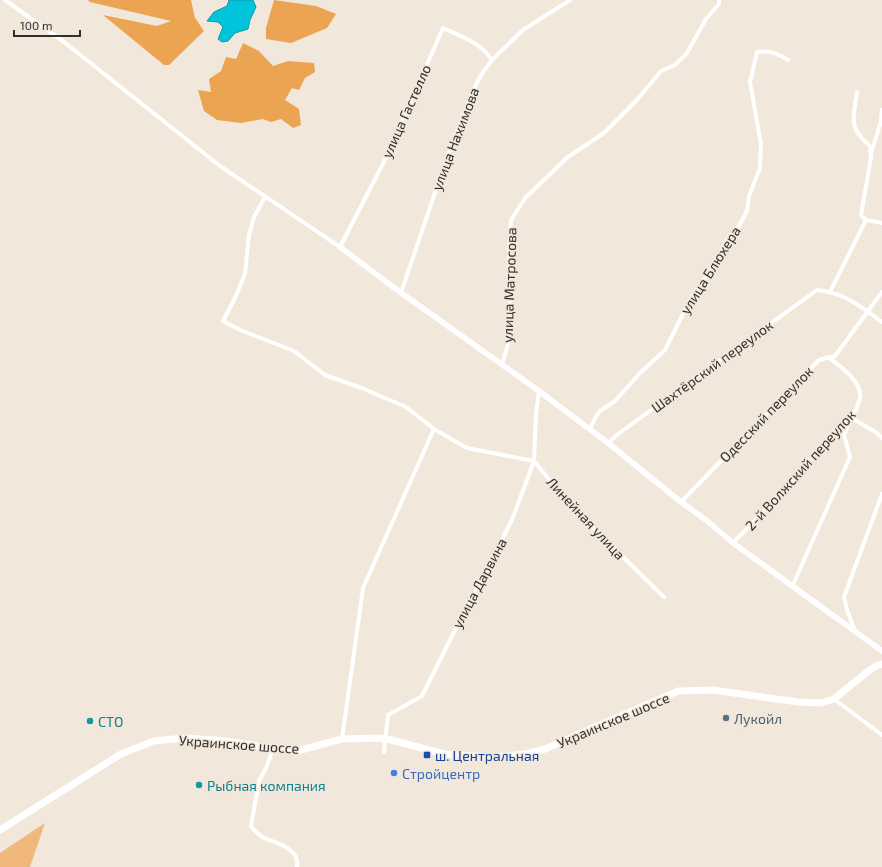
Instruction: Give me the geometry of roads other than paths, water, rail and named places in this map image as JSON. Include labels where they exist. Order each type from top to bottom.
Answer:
[{"type":"highway","name":"Украинское шоссе","points":[[0,830],[120,754],[154,741],[185,738],[226,741],[273,749],[301,750],[342,739],[384,738],[444,754],[495,757],[525,754],[545,749],[678,691],[714,690],[798,702],[821,703],[834,699],[867,672],[882,664]]},
{"type":"street","points":[[5,0],[64,42],[220,166],[340,247],[401,293],[539,391],[608,443],[733,543],[882,651]]},
{"type":"street","name":"улица Нахимова","points":[[401,293],[445,162],[470,95],[492,60],[523,30],[570,0]]},
{"type":"street","name":"улица Матросова","points":[[502,365],[510,331],[509,249],[511,220],[526,197],[568,157],[604,134],[636,101],[661,71],[675,65],[687,53],[706,19],[719,2]]},
{"type":"street","name":"улица Гастелло","points":[[340,247],[387,156],[443,28],[470,41],[486,52],[492,60]]},
{"type":"street","name":"улица Блюхера","points":[[590,429],[594,418],[600,411],[615,401],[641,372],[665,350],[690,300],[712,268],[728,238],[739,226],[747,211],[749,196],[760,168],[761,144],[750,82],[757,52],[764,51],[778,54],[788,60]]},
{"type":"street","points":[[857,92],[853,123],[854,130],[870,146],[870,157]]},
{"type":"street","points":[[882,110],[881,121],[870,157],[861,215],[866,220],[882,224]]},
{"type":"street","points":[[265,197],[254,217],[249,235],[245,274],[223,321],[240,330],[294,352],[325,375],[364,388],[406,406],[434,430],[467,448],[534,461]]},
{"type":"street","points":[[866,220],[830,292],[846,297],[882,322]]},
{"type":"street","name":"Шахтёрский переулок","points":[[608,443],[618,434],[817,290],[830,292]]},
{"type":"street","name":"Одесский переулок","points":[[681,502],[819,360],[834,356],[882,292]]},
{"type":"street","name":"2-й Волжский переулок","points":[[733,543],[856,410],[860,398],[857,385],[848,372],[828,357]]},
{"type":"street","name":"улица Дарвина","points":[[384,752],[384,738],[388,715],[422,696],[512,520],[534,461],[539,391]]},
{"type":"street","points":[[792,587],[850,457],[844,435],[850,418],[877,433],[882,438]]},
{"type":"street","points":[[342,739],[363,588],[434,430]]},
{"type":"street","name":"Линейная улица","points":[[534,461],[570,505],[664,597]]},
{"type":"street","points":[[855,632],[844,597],[882,496]]},
{"type":"street","points":[[834,699],[882,735]]},
{"type":"street","points":[[273,749],[266,768],[259,781],[251,826],[261,836],[284,846],[296,855],[298,863],[297,867]]},
{"type":"water","points":[[229,0],[253,0],[256,7],[248,29],[235,33],[228,41],[222,42],[218,39],[223,27],[218,22],[207,21],[214,12],[227,6]]},
{"type":"place","name":"Лукойл","points":[[726,718]]},
{"type":"place","name":"СТО","points":[[90,721]]},
{"type":"place","name":"ш. Центральная","points":[[427,755]]},
{"type":"place","name":"Стройцентр","points":[[394,773]]},
{"type":"place","name":"Рыбная компания","points":[[199,785]]}]
